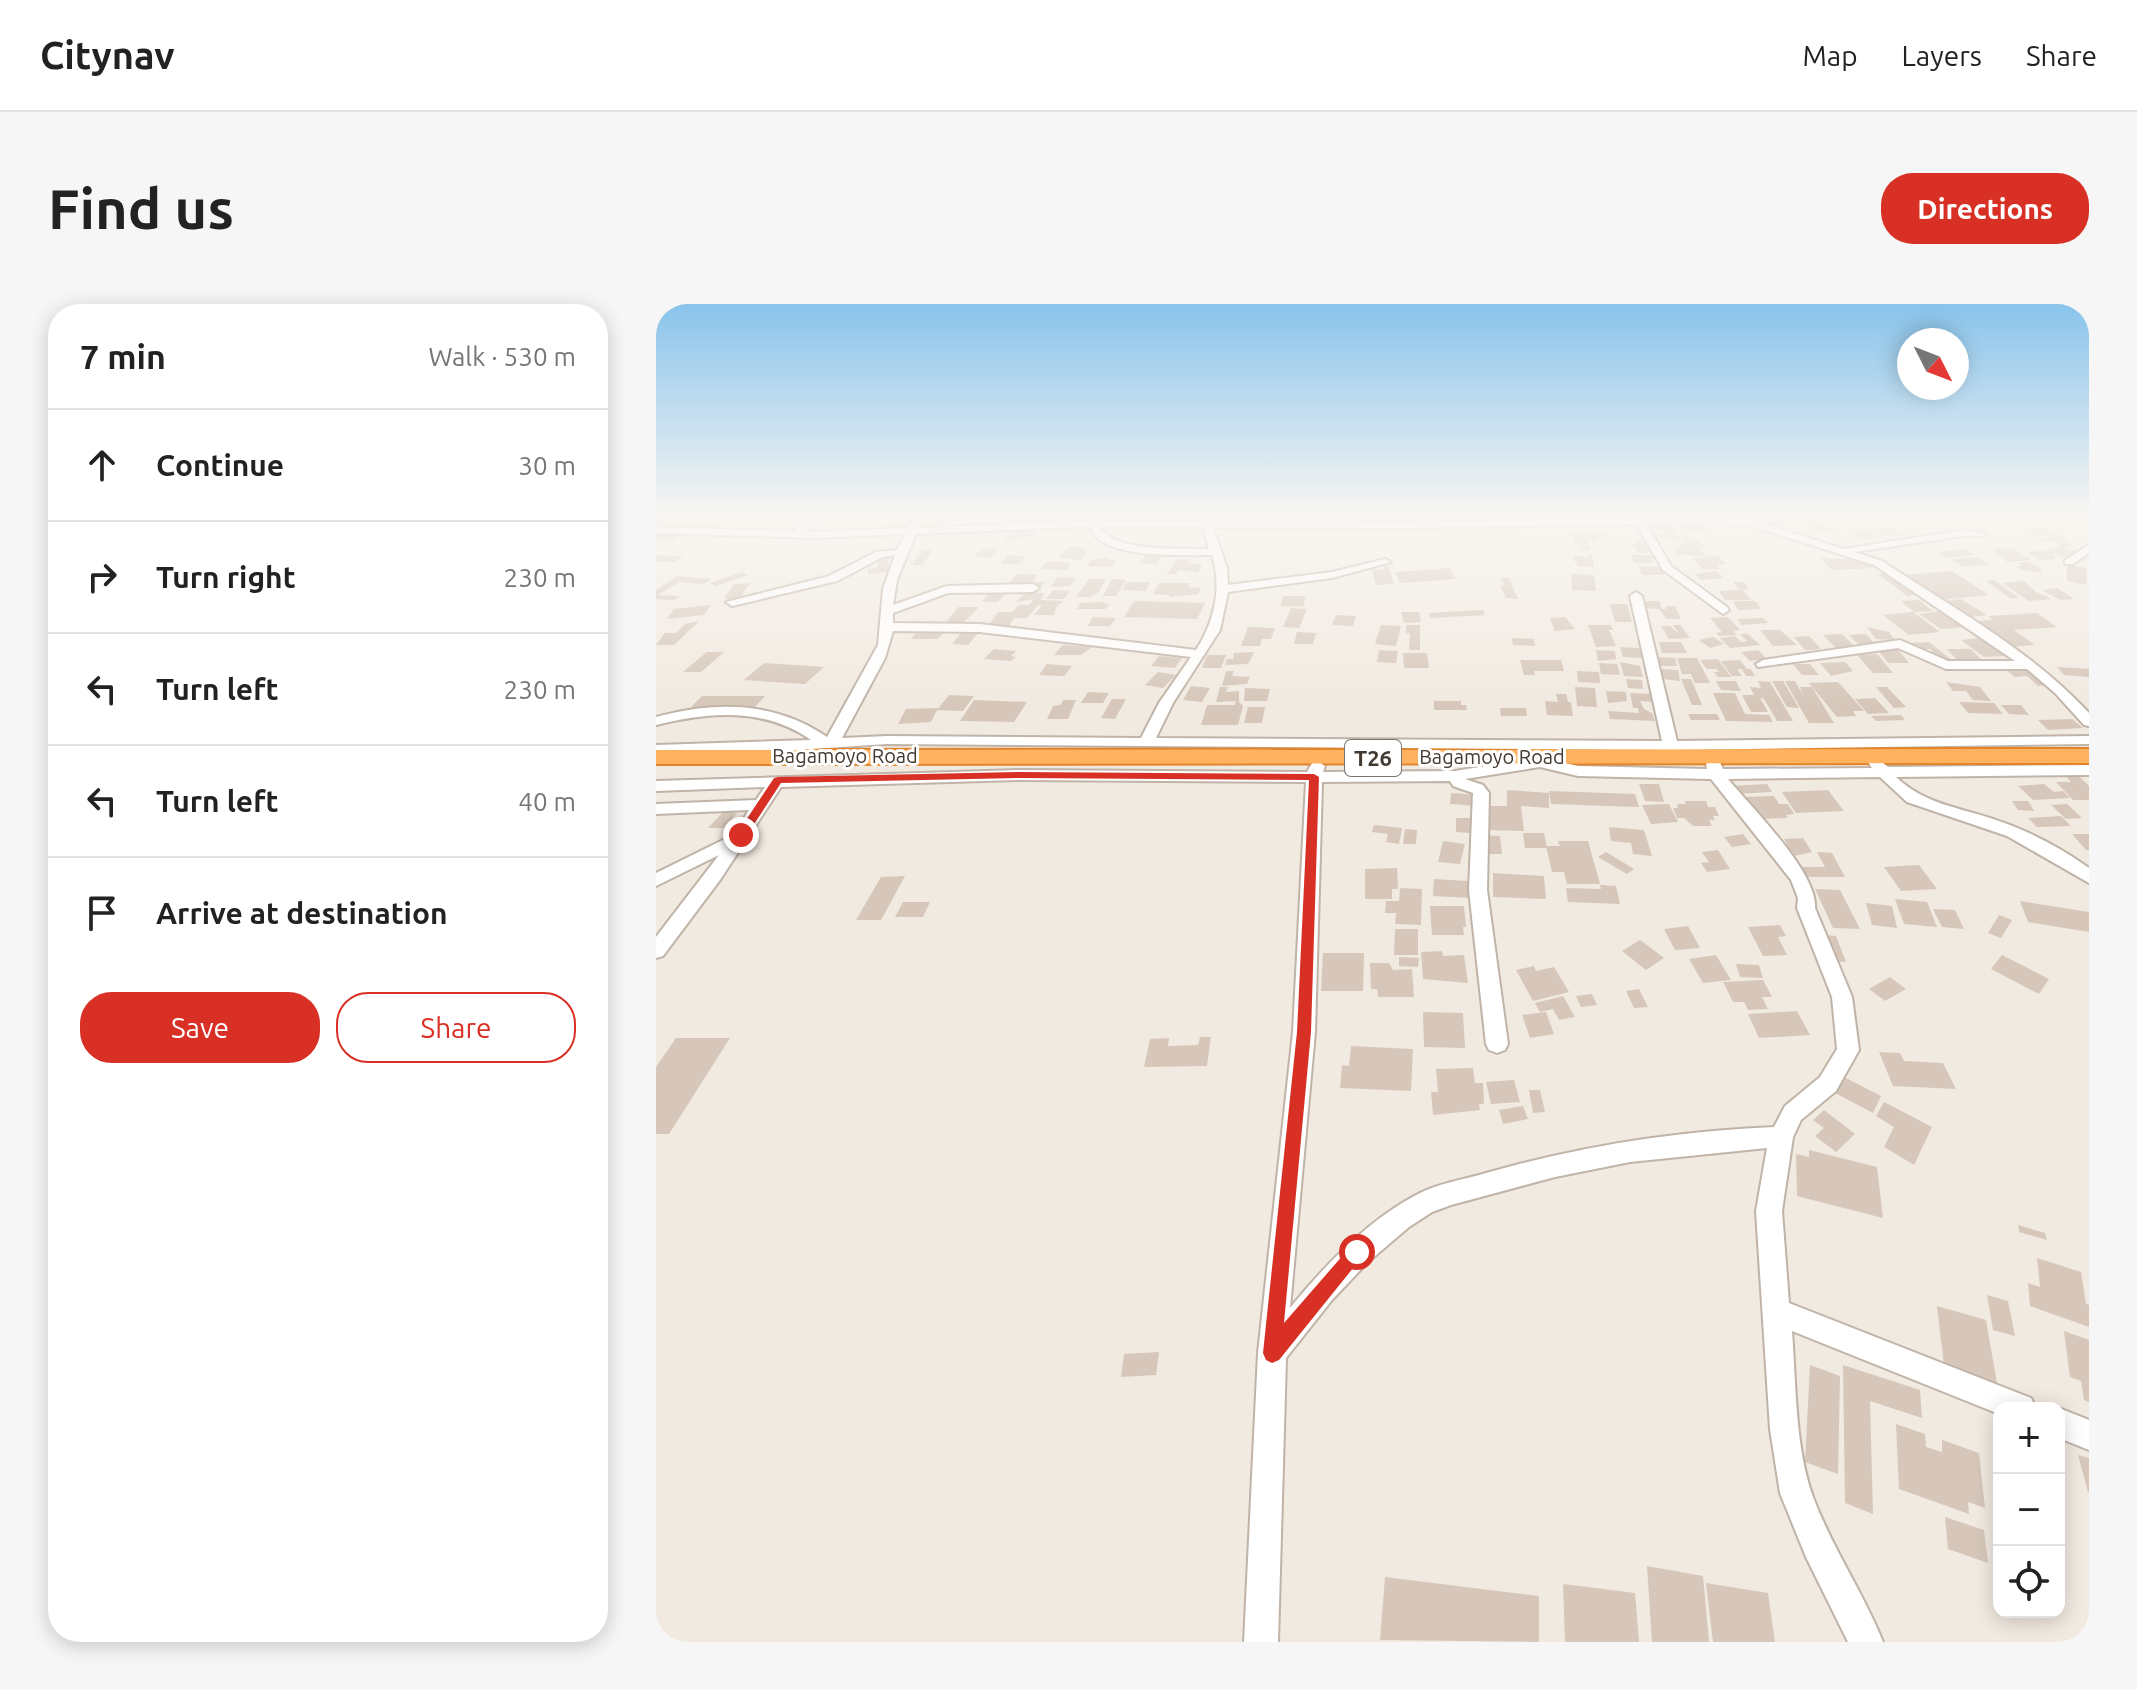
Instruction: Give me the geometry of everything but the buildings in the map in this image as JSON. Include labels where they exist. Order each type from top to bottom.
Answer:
[{"type":"highway","name":"Bagamoyo Road","points":[[656,757],[1011,755],[1317,768],[1671,751],[1714,765],[2089,756]]},
{"type":"street","points":[[732,602],[836,577]]},
{"type":"street","points":[[830,745],[846,708],[874,670],[889,627],[887,611],[892,577]]},
{"type":"street","points":[[1146,742],[1167,702],[1201,654],[1220,620],[1222,577]]},
{"type":"street","points":[[1221,589],[1313,577]]},
{"type":"street","points":[[1680,577],[1723,610]]},
{"type":"street","points":[[1900,577],[2030,665],[2060,690],[2089,722]]},
{"type":"street","points":[[887,611],[947,590],[1033,588]]},
{"type":"street","points":[[1636,596],[1671,751]]},
{"type":"street","points":[[889,627],[980,628],[1201,654]]},
{"type":"street","points":[[1763,664],[1900,644],[1946,665],[2030,665]]},
{"type":"street","points":[[656,721],[699,711],[760,713],[797,723],[830,745]]},
{"type":"street","points":[[656,750],[830,745],[887,740],[1671,751],[2089,740]]},
{"type":"street","points":[[656,786],[778,780],[1317,768],[1455,776],[1539,759],[1578,771],[1714,765],[1799,878],[1807,898],[1806,908],[1842,997],[1846,1016],[1848,1050],[1828,1084],[1793,1113],[1781,1137],[1769,1211],[1785,1429],[1796,1493],[1817,1546],[1866,1642]]},
{"type":"street","points":[[1877,762],[2089,770]]},
{"type":"street","points":[[1877,762],[1893,786],[1920,804],[2012,832],[2089,877]]},
{"type":"street","points":[[1261,1642],[1272,1353],[1304,1032],[1317,768]]},
{"type":"street","points":[[1455,776],[1459,783],[1477,788],[1481,793],[1478,890],[1497,1044]]},
{"type":"street","points":[[656,951],[778,780]]},
{"type":"street","points":[[656,809],[760,805]]},
{"type":"street","points":[[656,880],[719,850],[741,835]]},
{"type":"street","points":[[1272,1353],[1310,1303],[1357,1252],[1425,1203],[1532,1170],[1627,1152],[1716,1139],[1781,1137]]},
{"type":"street","points":[[1778,1312],[2006,1402]]},
{"type":"street","points":[[2065,1425],[2089,1435]]},
{"type":"route","points":[[741,835],[778,780],[1018,775],[1314,777],[1304,1032],[1272,1353],[1310,1303],[1357,1252]]}]
